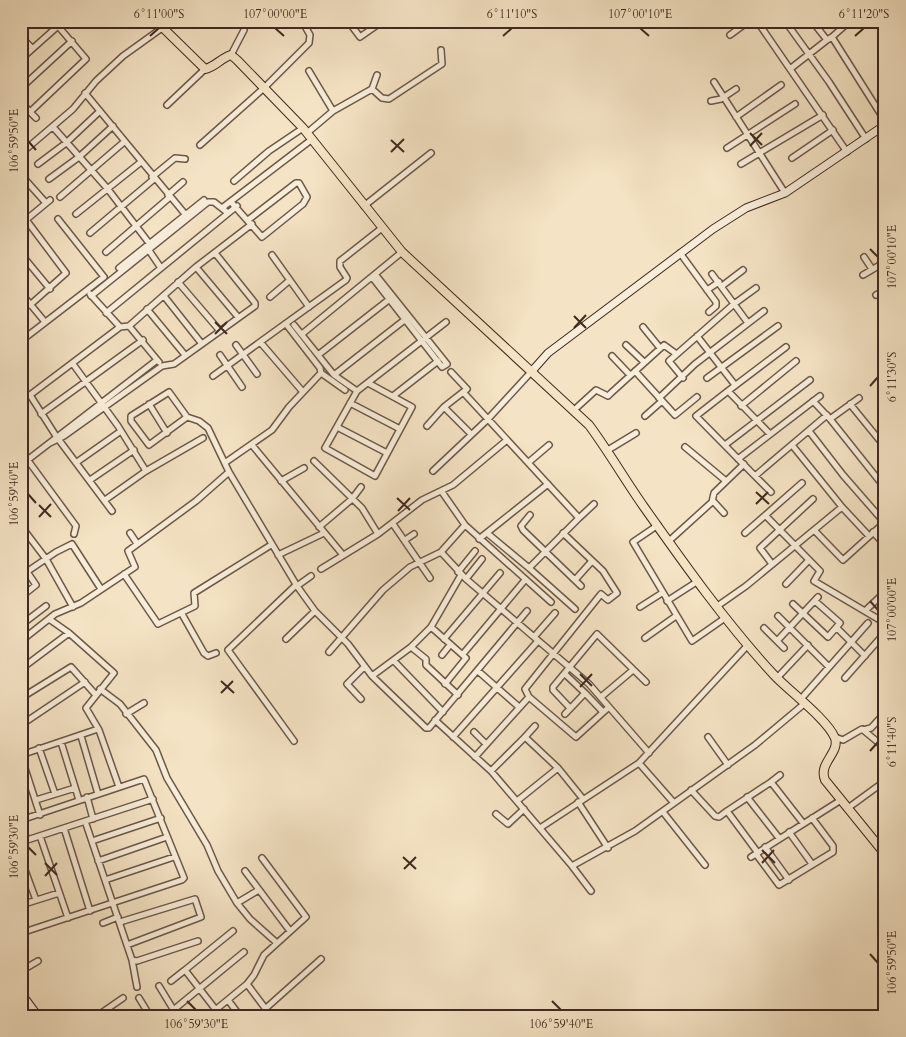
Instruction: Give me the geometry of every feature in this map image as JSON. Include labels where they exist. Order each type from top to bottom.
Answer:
[{"type":"main road","points":[[156,21],[205,69],[231,55],[265,87],[307,134],[402,252],[589,425],[716,607],[747,646],[834,737],[836,745],[823,768],[825,780],[883,850]]},
{"type":"street","points":[[200,145],[265,87],[311,40],[302,21]]},
{"type":"street","points":[[348,21],[360,37],[383,21]]},
{"type":"street","points":[[730,35],[749,21]]},
{"type":"street","points":[[757,21],[847,152]]},
{"type":"street","points":[[785,21],[829,82],[866,139]]},
{"type":"street","points":[[790,68],[850,21]]},
{"type":"street","points":[[433,470],[488,419],[548,353],[712,229],[746,208],[785,193],[866,139],[885,123],[829,38],[815,22]]},
{"type":"street","points":[[21,59],[58,26],[86,57],[84,61],[29,111]]},
{"type":"street","points":[[25,150],[73,109],[85,93],[123,56],[162,28]]},
{"type":"street","points":[[231,55],[244,30]]},
{"type":"street","points":[[21,37],[32,48]]},
{"type":"street","points":[[21,88],[72,41]]},
{"type":"street","points":[[372,89],[382,98],[390,98],[442,64],[441,50]]},
{"type":"street","points":[[167,105],[205,69]]},
{"type":"street","points":[[309,71],[333,111]]},
{"type":"street","points":[[222,208],[333,111],[372,89],[377,75]]},
{"type":"street","points":[[714,82],[785,193]]},
{"type":"street","points":[[736,116],[781,85]]},
{"type":"street","points":[[711,101],[724,97],[736,89]]},
{"type":"street","points":[[85,93],[153,178],[185,214]]},
{"type":"street","points":[[21,102],[36,118]]},
{"type":"street","points":[[727,148],[795,104]]},
{"type":"street","points":[[38,164],[66,143],[100,111]]},
{"type":"street","points":[[741,164],[823,115]]},
{"type":"street","points":[[49,179],[79,157],[113,126]]},
{"type":"street","points":[[53,127],[106,188],[149,243]]},
{"type":"street","points":[[792,158],[833,130]]},
{"type":"street","points":[[234,181],[269,151],[307,134]]},
{"type":"street","points":[[60,197],[124,142]]},
{"type":"street","points":[[364,206],[431,153]]},
{"type":"street","points":[[90,232],[122,208],[175,158],[185,159]]},
{"type":"street","points":[[76,214],[106,188],[141,162]]},
{"type":"street","points":[[21,175],[48,201],[27,219]]},
{"type":"street","points":[[106,252],[137,227],[183,182]]},
{"type":"street","points":[[112,511],[77,462],[57,438],[31,398],[31,393],[73,364],[120,327],[129,326],[146,309],[215,253],[250,222],[295,183],[299,183],[307,198],[303,204],[264,236],[261,236],[250,222],[237,206],[231,202]]},
{"type":"street","points":[[119,268],[204,200]]},
{"type":"street","points":[[21,332],[24,339],[45,322],[89,294],[208,202],[212,201],[228,213]]},
{"type":"street","points":[[106,313],[237,206]]},
{"type":"street","points":[[21,213],[66,272],[66,275],[30,305]]},
{"type":"street","points":[[58,219],[104,275],[102,281],[89,294]]},
{"type":"street","points":[[213,376],[244,356],[346,280],[348,278],[340,267],[340,261],[382,228]]},
{"type":"street","points":[[148,249],[161,268]]},
{"type":"street","points":[[302,334],[402,252]]},
{"type":"street","points":[[21,465],[102,406],[162,366],[174,364],[255,306],[255,303],[215,253]]},
{"type":"street","points":[[680,253],[717,304],[709,312]]},
{"type":"street","points":[[21,254],[50,289]]},
{"type":"street","points":[[272,255],[310,307]]},
{"type":"street","points":[[864,257],[872,270]]},
{"type":"street","points":[[863,275],[885,262]]},
{"type":"street","points":[[196,268],[238,317]]},
{"type":"street","points":[[707,290],[743,270]]},
{"type":"street","points":[[712,274],[748,323]]},
{"type":"street","points":[[373,276],[408,317],[442,367],[447,364],[424,339]]},
{"type":"street","points":[[270,297],[290,280]]},
{"type":"street","points":[[178,282],[220,331]]},
{"type":"street","points":[[682,378],[668,363],[675,354],[756,288]]},
{"type":"street","points":[[876,296],[885,290]]},
{"type":"street","points":[[21,293],[45,322]]},
{"type":"street","points":[[89,294],[120,327]]},
{"type":"street","points":[[164,296],[202,344]]},
{"type":"street","points":[[318,354],[391,298]]},
{"type":"street","points":[[146,309],[185,355]]},
{"type":"street","points":[[645,416],[695,364],[764,310]]},
{"type":"street","points":[[334,375],[408,317]]},
{"type":"street","points":[[368,383],[412,407],[375,476],[325,448],[357,391],[446,322]]},
{"type":"street","points":[[286,324],[320,368],[321,373],[345,390]]},
{"type":"street","points":[[294,325],[334,375],[357,391]]},
{"type":"street","points":[[129,326],[143,340],[162,366]]},
{"type":"street","points":[[708,378],[778,326]]},
{"type":"street","points":[[643,327],[660,348]]},
{"type":"street","points":[[697,336],[735,385]]},
{"type":"street","points":[[41,414],[143,340]]},
{"type":"street","points":[[261,343],[303,392]]},
{"type":"street","points":[[574,411],[596,390],[610,394],[665,344],[675,354]]},
{"type":"street","points":[[236,345],[257,374]]},
{"type":"street","points":[[626,345],[644,362]]},
{"type":"street","points":[[772,492],[696,416],[786,347]]},
{"type":"street","points":[[220,355],[242,387]]},
{"type":"street","points":[[612,356],[633,373],[676,415],[697,397]]},
{"type":"street","points":[[102,406],[157,360]]},
{"type":"street","points":[[393,396],[438,361]]},
{"type":"street","points":[[741,406],[796,361]]},
{"type":"street","points":[[73,364],[134,450],[146,471]]},
{"type":"street","points":[[427,426],[444,407],[466,388],[451,372]]},
{"type":"street","points":[[226,462],[252,445],[278,424],[286,410],[321,373]]},
{"type":"street","points":[[725,445],[810,380]]},
{"type":"street","points":[[187,417],[149,445],[131,421],[133,414],[168,392],[187,417],[204,424],[226,462],[229,472],[296,586],[315,611],[342,637],[372,676],[426,728],[429,728],[458,695],[519,624],[527,611]]},
{"type":"street","points":[[463,392],[579,518]]},
{"type":"street","points":[[728,392],[770,434]]},
{"type":"street","points":[[738,459],[820,396]]},
{"type":"street","points":[[755,476],[809,431],[859,398]]},
{"type":"street","points":[[813,401],[885,488]]},
{"type":"street","points":[[350,403],[400,429]]},
{"type":"street","points":[[149,404],[166,433]]},
{"type":"street","points":[[850,404],[885,447]]},
{"type":"street","points":[[444,407],[471,434]]},
{"type":"street","points":[[337,427],[387,453]]},
{"type":"street","points":[[77,462],[121,431]]},
{"type":"street","points":[[809,431],[843,475],[884,522],[843,560],[814,530]]},
{"type":"street","points":[[608,450],[636,433]]},
{"type":"street","points":[[105,500],[146,471],[203,438]]},
{"type":"street","points":[[321,569],[393,524],[422,500],[442,492],[453,485],[507,440]]},
{"type":"street","points":[[252,445],[324,534],[343,554]]},
{"type":"street","points":[[529,462],[549,445]]},
{"type":"street","points":[[792,445],[842,507],[885,545]]},
{"type":"street","points":[[685,446],[726,481]]},
{"type":"street","points":[[90,480],[134,450]]},
{"type":"street","points":[[21,451],[76,526],[74,534]]},
{"type":"street","points":[[314,461],[362,508],[378,534]]},
{"type":"street","points":[[669,541],[713,501],[714,493],[744,464]]},
{"type":"street","points":[[281,482],[304,468]]},
{"type":"street","points":[[21,641],[49,619],[73,607],[136,566],[128,552],[136,542],[196,500],[229,472]]},
{"type":"street","points":[[745,532],[766,516],[802,483]]},
{"type":"street","points":[[479,539],[548,484]]},
{"type":"street","points":[[319,527],[352,499],[361,487]]},
{"type":"street","points":[[442,492],[465,525],[551,602]]},
{"type":"street","points":[[772,564],[760,548],[813,499]]},
{"type":"street","points":[[713,501],[724,513]]},
{"type":"street","points":[[529,568],[594,504]]},
{"type":"street","points":[[716,607],[842,507]]},
{"type":"street","points":[[530,515],[521,527],[581,586]]},
{"type":"street","points":[[766,516],[820,571],[814,581],[866,610],[885,623]]},
{"type":"street","points":[[393,524],[406,540],[418,562],[430,578]]},
{"type":"street","points":[[330,652],[383,590],[418,562],[441,552],[465,525]]},
{"type":"street","points":[[658,525],[633,542],[692,641],[725,618]]},
{"type":"street","points":[[21,526],[46,559],[73,607]]},
{"type":"street","points":[[130,533],[136,542]]},
{"type":"street","points":[[487,533],[575,609]]},
{"type":"street","points":[[563,533],[603,571],[617,592],[609,600],[599,595],[555,654],[525,689],[529,697],[576,736],[609,707]]},
{"type":"street","points":[[278,555],[324,534]]},
{"type":"street","points":[[406,540],[414,534]]},
{"type":"street","points":[[28,571],[72,544],[101,589]]},
{"type":"street","points":[[124,574],[157,624],[182,614],[196,605],[192,596],[194,593],[271,545]]},
{"type":"street","points":[[372,676],[411,647],[431,627],[460,573],[476,551]]},
{"type":"street","points":[[441,552],[466,579],[570,667],[601,698],[649,753]]},
{"type":"street","points":[[466,579],[482,559]]},
{"type":"street","points":[[786,584],[809,560]]},
{"type":"street","points":[[575,580],[592,561]]},
{"type":"street","points":[[21,563],[36,585],[21,597]]},
{"type":"street","points":[[444,639],[500,573]]},
{"type":"street","points":[[294,742],[228,650],[296,586],[311,576]]},
{"type":"street","points":[[463,654],[525,580]]},
{"type":"street","points":[[667,600],[698,581]]},
{"type":"street","points":[[866,610],[885,592]]},
{"type":"street","points":[[640,607],[662,593]]},
{"type":"street","points":[[777,642],[803,614],[816,599],[840,622],[837,628],[826,637],[803,614],[793,604]]},
{"type":"street","points":[[21,624],[46,606]]},
{"type":"street","points":[[286,639],[315,611]]},
{"type":"street","points":[[453,737],[536,639],[554,613]]},
{"type":"street","points":[[182,614],[204,653],[208,656],[216,653]]},
{"type":"street","points":[[645,638],[676,616]]},
{"type":"street","points":[[778,616],[829,667]]},
{"type":"street","points":[[49,619],[69,633],[114,673],[87,704],[88,714],[98,729],[118,787]]},
{"type":"street","points":[[572,866],[608,848],[663,812],[759,742],[802,702],[829,667],[868,623]]},
{"type":"street","points":[[431,627],[450,645],[463,654],[466,660],[445,684]]},
{"type":"street","points":[[764,628],[784,648]]},
{"type":"street","points":[[837,628],[865,656]]},
{"type":"street","points":[[21,670],[69,633]]},
{"type":"street","points":[[570,708],[553,689],[597,634],[646,682]]},
{"type":"street","points":[[845,678],[883,635]]},
{"type":"street","points":[[442,656],[450,645]]},
{"type":"street","points":[[777,678],[808,645]]},
{"type":"street","points":[[540,828],[639,763],[747,646]]},
{"type":"street","points":[[411,647],[426,659],[426,665],[458,695]]},
{"type":"street","points":[[394,661],[443,712]]},
{"type":"street","points":[[361,699],[347,684],[364,667]]},
{"type":"street","points":[[21,698],[68,668],[74,669],[95,694]]},
{"type":"street","points":[[601,698],[633,670]]},
{"type":"street","points":[[478,671],[519,707]]},
{"type":"street","points":[[565,674],[603,712]]},
{"type":"street","points":[[27,721],[85,682]]},
{"type":"street","points":[[100,689],[114,698],[156,750],[166,778],[207,845],[218,872],[237,903],[250,919],[276,942]]},
{"type":"street","points":[[565,714],[585,694]]},
{"type":"street","points":[[475,757],[529,697]]},
{"type":"street","points":[[126,714],[144,703]]},
{"type":"street","points":[[834,737],[843,740],[859,729],[871,728],[883,715]]},
{"type":"street","points":[[436,720],[491,771],[592,891]]},
{"type":"street","points":[[491,771],[535,726]]},
{"type":"street","points":[[40,815],[21,755],[98,729]]},
{"type":"street","points":[[864,730],[885,748]]},
{"type":"street","points":[[474,732],[486,744]]},
{"type":"street","points":[[80,736],[98,794]]},
{"type":"street","points":[[525,737],[558,768],[580,800],[608,848]]},
{"type":"street","points":[[708,737],[728,765]]},
{"type":"street","points":[[879,743],[885,737]]},
{"type":"street","points":[[61,742],[79,800]]},
{"type":"street","points":[[39,748],[55,794]]},
{"type":"street","points":[[639,763],[674,803]]},
{"type":"street","points":[[517,801],[558,768]]},
{"type":"street","points":[[692,790],[715,816],[719,817],[780,775]]},
{"type":"street","points":[[21,933],[184,878],[174,857],[161,818],[153,799],[144,779],[87,797],[21,822],[24,841],[153,799]]},
{"type":"street","points":[[771,782],[803,823]]},
{"type":"street","points":[[848,808],[885,782]]},
{"type":"street","points":[[36,800],[75,788]]},
{"type":"street","points":[[87,797],[93,819]]},
{"type":"street","points":[[747,797],[779,838]]},
{"type":"street","points":[[755,854],[841,800]]},
{"type":"street","points":[[496,814],[509,824],[524,809]]},
{"type":"street","points":[[727,811],[755,854],[779,885],[832,852],[834,848],[812,818]]},
{"type":"street","points":[[663,812],[705,865]]},
{"type":"street","points":[[92,841],[161,818]]},
{"type":"street","points":[[85,822],[127,945],[134,960],[137,987]]},
{"type":"street","points":[[64,828],[90,911]]},
{"type":"street","points":[[789,832],[812,864]]},
{"type":"street","points":[[40,836],[68,918]]},
{"type":"street","points":[[98,861],[167,837]]},
{"type":"street","points":[[765,847],[789,880]]},
{"type":"street","points":[[105,880],[174,857]]},
{"type":"street","points":[[208,1016],[247,984],[264,955],[276,942],[306,917],[262,858]]},
{"type":"street","points":[[21,859],[36,900]]},
{"type":"street","points":[[245,871],[257,891],[290,931]]},
{"type":"street","points":[[237,903],[257,891]]},
{"type":"street","points":[[21,904],[59,893]]},
{"type":"street","points":[[103,923],[195,899],[200,919],[127,945]]},
{"type":"street","points":[[171,981],[232,930]]},
{"type":"street","points":[[134,960],[198,941]]},
{"type":"street","points":[[166,1016],[244,952]]},
{"type":"street","points":[[265,1009],[321,959]]},
{"type":"street","points":[[21,971],[38,961]]},
{"type":"street","points":[[185,970],[216,1010]]},
{"type":"street","points":[[247,984],[271,1016]]},
{"type":"street","points":[[159,986],[174,1010]]},
{"type":"street","points":[[21,993],[38,1016]]},
{"type":"street","points":[[97,1016],[123,998]]},
{"type":"street","points":[[139,998],[150,1016]]},
{"type":"street","points":[[228,1000],[240,1016]]}]
